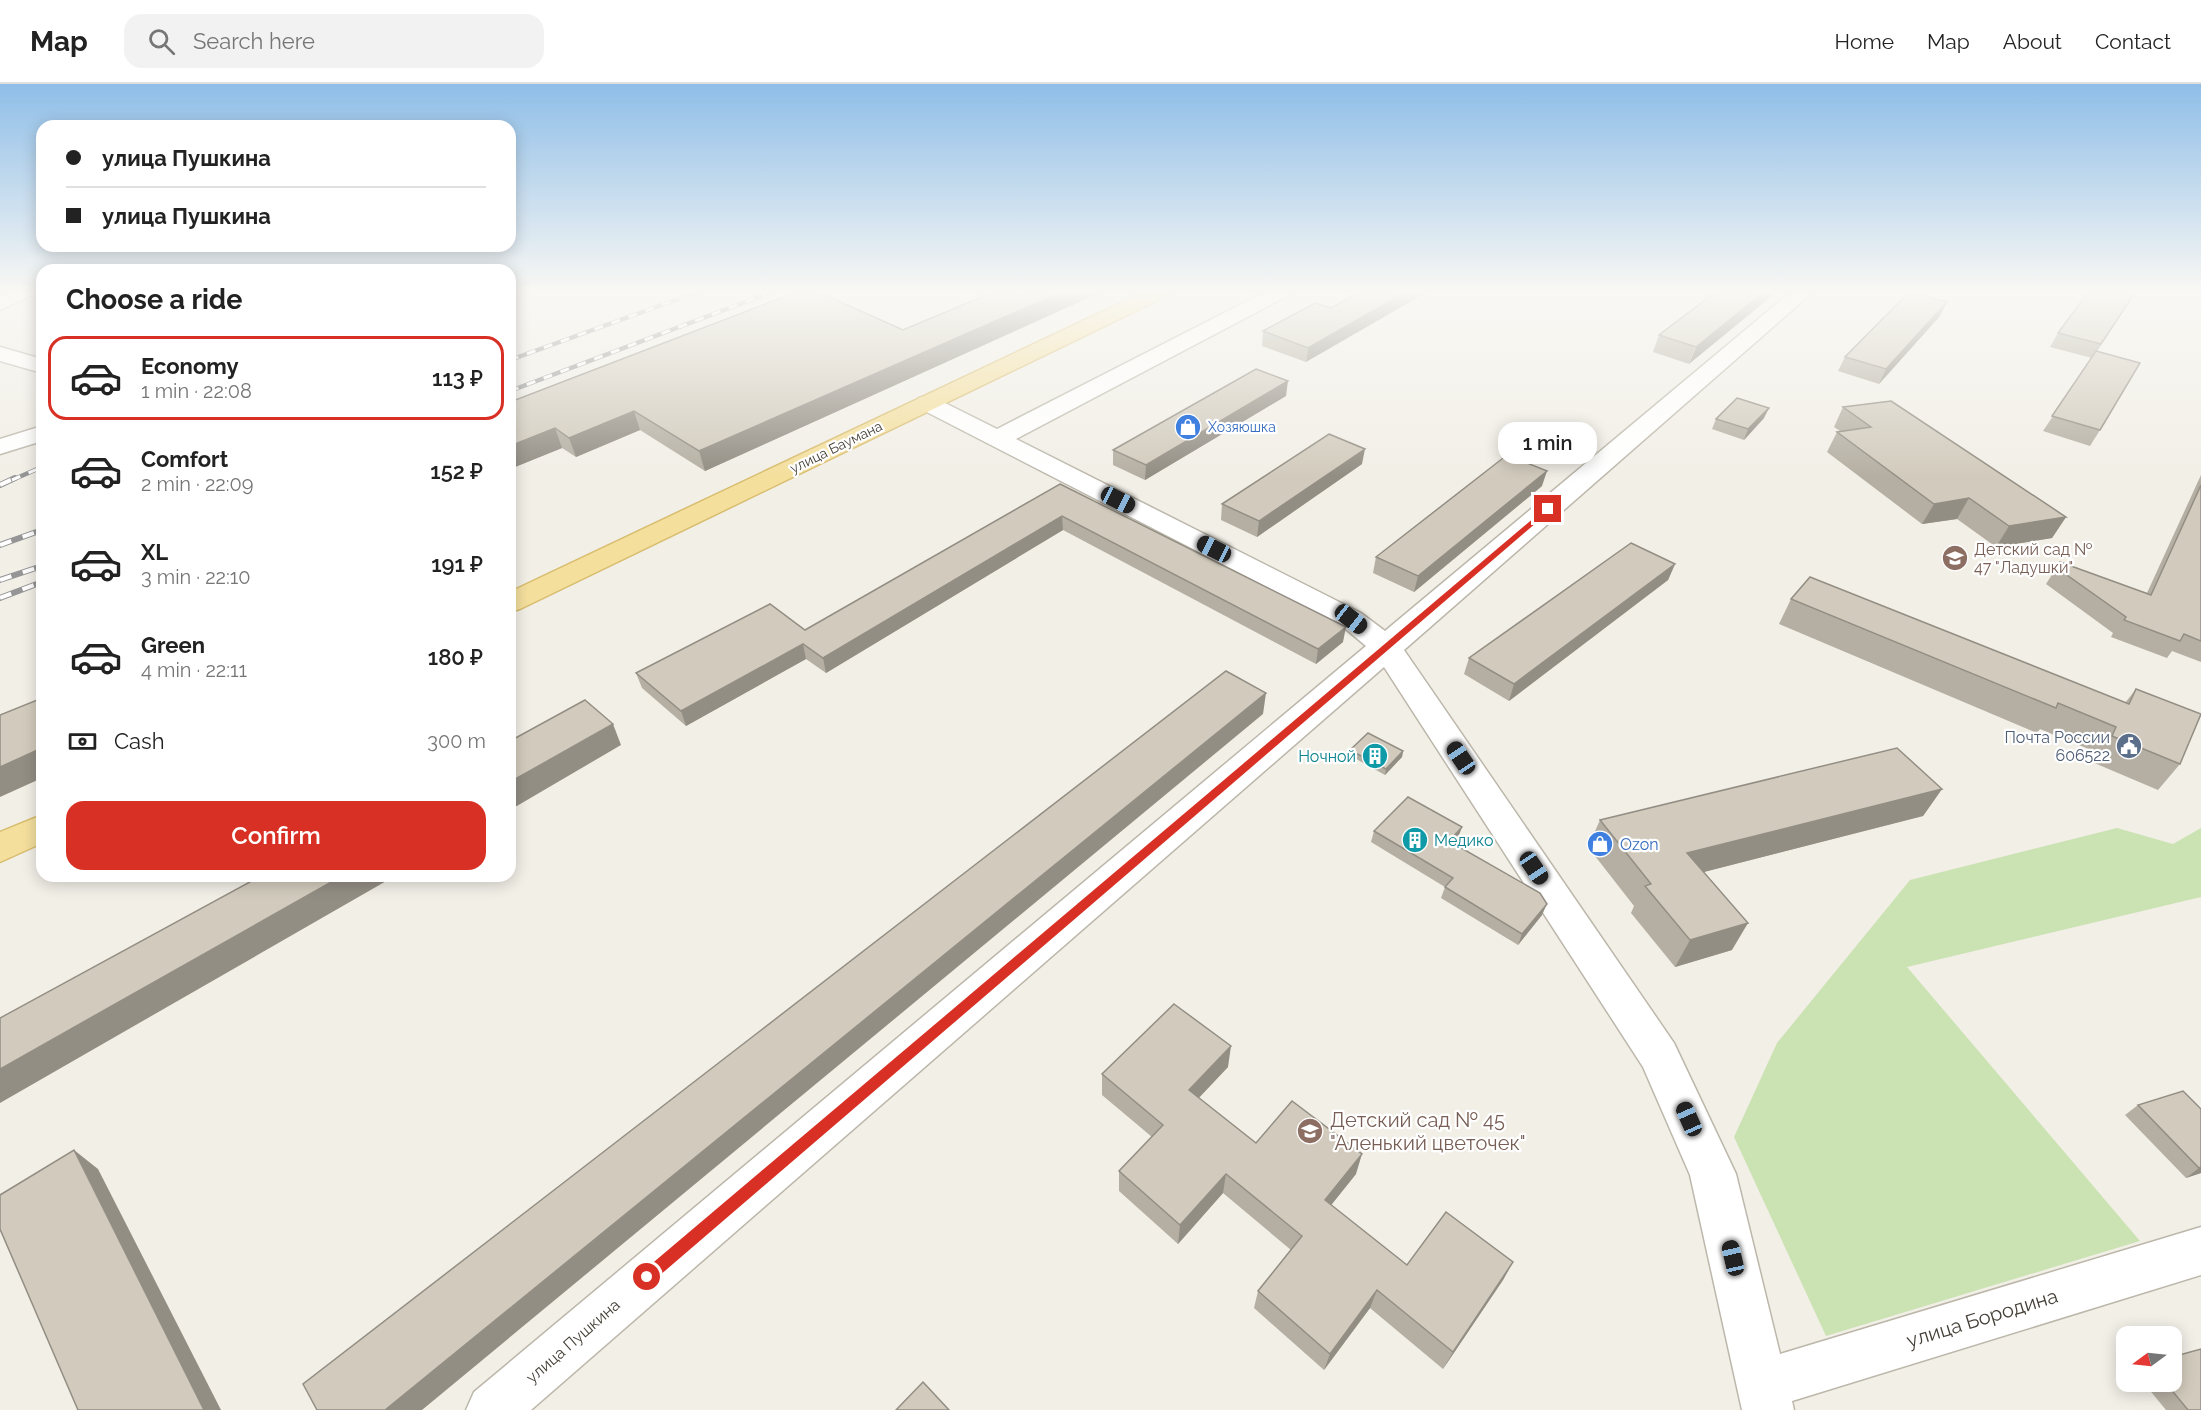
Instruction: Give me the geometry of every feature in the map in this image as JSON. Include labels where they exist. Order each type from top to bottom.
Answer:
[{"type":"main road","name":"улица Баумана","points":[[516,600],[1032,353]]},
{"type":"main road","points":[[0,848],[36,831]]},
{"type":"street","points":[[997,439],[1163,353]]},
{"type":"street","name":"улица Пушкина","points":[[492,1410],[1731,353]]},
{"type":"street","points":[[0,354],[36,364]]},
{"type":"street","points":[[927,403],[1351,619],[1386,646],[1659,1056],[1713,1174],[1765,1397]]},
{"type":"street","points":[[0,447],[36,435]]},
{"type":"street","name":"улица Бородина","points":[[1765,1397],[2201,1251]]},
{"type":"green space","points":[[2117,828],[2173,844],[2201,828],[2201,897],[1907,967],[2140,1241],[1826,1336],[1734,1137],[1777,1043],[1910,880]]},
{"type":"building","points":[[638,353],[923,353],[699,451],[634,411],[569,438],[555,428],[516,444],[516,400]]},
{"type":"building","points":[[1849,353],[1901,353],[1886,369],[1845,357]]},
{"type":"building","points":[[2095,353],[2140,363],[2100,430],[2052,416]]},
{"type":"building","points":[[1256,369],[1288,381],[1146,465],[1113,450]]},
{"type":"building","points":[[1737,398],[1769,408],[1748,429],[1716,419]]},
{"type":"building","points":[[1891,401],[2066,517],[2009,526],[1969,498],[1934,504],[1837,432],[1871,427],[1843,407]]},
{"type":"building","points":[[1329,434],[1365,449],[1259,521],[1222,504]]},
{"type":"building","points":[[1507,455],[1547,471],[1418,576],[1376,557]]},
{"type":"building","points":[[1060,484],[1346,627],[1318,649],[1062,516],[823,658],[803,644],[681,711],[636,673],[770,604],[805,630]]},
{"type":"building","points":[[2201,485],[2201,641],[2184,634],[2180,641],[2124,620],[2126,617],[2057,568],[2060,562],[2151,595]]},
{"type":"building","points":[[1631,543],[1675,564],[1514,684],[1469,658]]},
{"type":"building","points":[[1810,577],[2129,704],[2136,689],[2201,714],[2180,764],[2112,736],[2116,727],[2058,703],[2056,708],[1791,599]]},
{"type":"building","points":[[1226,671],[1266,693],[385,1410],[317,1410],[303,1384]]},
{"type":"building","points":[[36,700],[36,751],[0,767],[0,715]]},
{"type":"building","points":[[585,700],[613,724],[516,779],[516,738]]},
{"type":"building","name":"Ночной","points":[[1368,733],[1403,751],[1386,769],[1350,750]]},
{"type":"building","points":[[1897,748],[1942,789],[1687,853],[1748,923],[1690,940],[1645,886],[1651,884],[1600,820]]},
{"type":"building","points":[[1408,797],[1462,827],[1449,841],[1540,893],[1547,904],[1522,934],[1445,887],[1453,878],[1374,831]]},
{"type":"building","points":[[250,882],[331,882],[0,1069],[0,1018]]},
{"type":"building","points":[[1174,1004],[1231,1046],[1189,1090],[1256,1143],[1292,1101],[1362,1154],[1325,1200],[1407,1265],[1446,1212],[1513,1262],[1453,1352],[1377,1290],[1330,1354],[1258,1291],[1302,1236],[1226,1174],[1180,1225],[1119,1171],[1163,1125],[1102,1074]]},
{"type":"building","points":[[2183,1091],[2201,1109],[2201,1167],[2199,1168],[2138,1105]]},
{"type":"building","points":[[74,1150],[204,1410],[78,1410],[0,1229],[0,1195]]},
{"type":"building","points":[[2201,1349],[2201,1410],[2188,1410],[2173,1392],[2182,1392],[2182,1354]]},
{"type":"building","points":[[923,1382],[949,1410],[896,1410]]},
{"type":"railway","points":[[516,358],[530,353]]},
{"type":"railway","points":[[516,389],[611,353]]},
{"type":"railway","points":[[12,480],[36,470]]},
{"type":"railway","points":[[0,485],[15,478]]},
{"type":"railway","points":[[0,545],[36,532]]},
{"type":"railway","points":[[0,580],[36,568]]},
{"type":"railway","points":[[0,598],[36,584]]},
{"type":"place","name":"Хозяюшка","points":[[1188,427]]},
{"type":"place","name":"Детский сад № 47 \"Ладушки\"","points":[[1955,558]]},
{"type":"place","name":"Почта России 606522","points":[[2129,746]]},
{"type":"place","name":"Ночной","points":[[1375,756]]},
{"type":"place","name":"Медико","points":[[1415,840]]},
{"type":"place","name":"Ozon","points":[[1600,844]]},
{"type":"place","name":"Детский сад № 45 \"Аленький цветочек\"","points":[[1310,1131]]},
{"type":"route","points":[[647,1277],[1548,509]]}]
